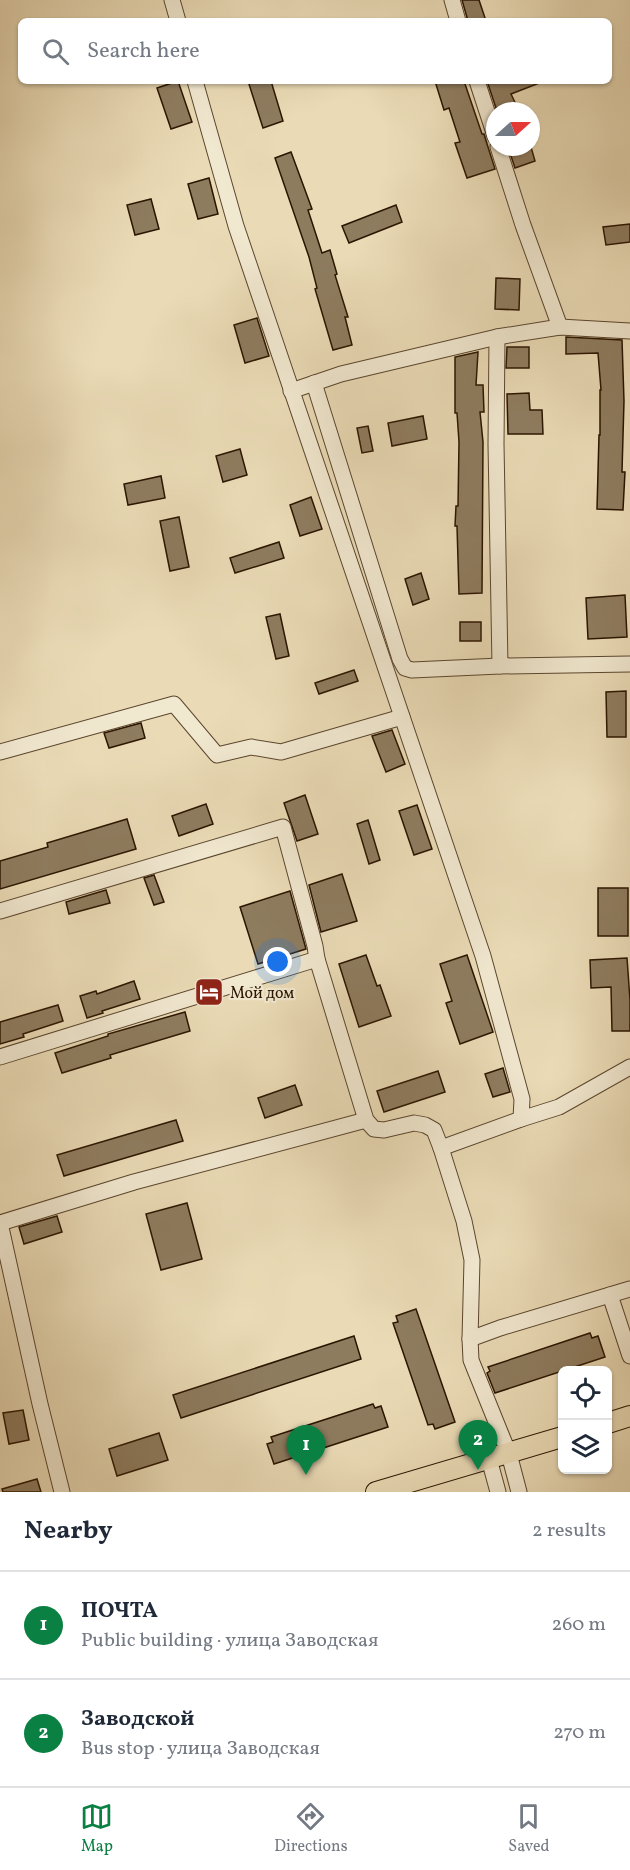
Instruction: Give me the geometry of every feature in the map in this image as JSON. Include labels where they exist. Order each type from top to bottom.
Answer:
[{"type":"main road","points":[[612,1422],[630,1416]]},
{"type":"main road","points":[[376,1492],[558,1438]]},
{"type":"street","points":[[172,0],[177,18]]},
{"type":"street","points":[[452,0],[457,18]]},
{"type":"street","points":[[196,84],[236,226],[483,956],[522,1099],[521,1119]]},
{"type":"street","points":[[478,84],[486,108]]},
{"type":"street","points":[[501,156],[560,327]]},
{"type":"street","points":[[291,391],[341,374],[497,337],[560,327],[630,331]]},
{"type":"street","points":[[497,337],[496,444],[500,666]]},
{"type":"street","points":[[314,383],[400,659],[405,668],[412,670],[630,664]]},
{"type":"street","points":[[0,752],[174,704],[217,755],[250,747],[281,752],[402,717]]},
{"type":"street","points":[[0,911],[284,827],[317,959],[366,1120],[374,1129],[384,1130],[414,1123],[425,1125],[434,1130],[441,1148],[464,1221],[472,1260],[471,1360],[510,1454],[519,1492]]},
{"type":"street","points":[[0,1057],[317,959]]},
{"type":"street","points":[[441,1148],[559,1107],[630,1066]]},
{"type":"street","points":[[62,1492],[0,1222],[134,1182],[366,1120]]},
{"type":"street","points":[[470,1339],[630,1289]]},
{"type":"street","points":[[610,1295],[630,1356]]},
{"type":"street","points":[[489,1459],[498,1492]]},
{"type":"building","points":[[462,0],[479,0],[485,18],[467,18]]},
{"type":"building","points":[[179,84],[192,122],[171,129],[157,88]]},
{"type":"building","points":[[249,84],[272,84],[283,121],[263,128]]},
{"type":"building","points":[[436,84],[465,84],[486,140],[486,156],[491,156],[495,169],[467,178],[455,143],[460,142],[449,108],[444,110]]},
{"type":"building","points":[[488,84],[537,84],[511,94],[515,102],[494,102]]},
{"type":"building","points":[[291,152],[312,209],[308,210],[322,253],[330,250],[348,317],[345,317],[352,345],[333,350],[315,289],[317,288],[309,257],[275,158]]},
{"type":"building","points":[[511,156],[534,156],[535,161],[515,168]]},
{"type":"building","points":[[209,178],[218,214],[198,219],[188,184]]},
{"type":"building","points":[[151,199],[159,229],[135,235],[127,205]]},
{"type":"building","points":[[396,205],[402,222],[349,243],[342,226]]},
{"type":"building","points":[[630,224],[630,242],[606,245],[603,227]]},
{"type":"building","points":[[496,278],[520,279],[519,310],[495,309]]},
{"type":"building","points":[[257,318],[269,356],[245,363],[234,325]]},
{"type":"building","points":[[566,337],[622,340],[624,401],[622,472],[625,472],[623,510],[597,509],[601,390],[598,353],[566,354]]},
{"type":"building","points":[[507,347],[529,347],[529,368],[506,368]]},
{"type":"building","points":[[478,352],[476,385],[483,385],[484,412],[480,412],[483,442],[482,593],[459,594],[457,526],[455,526],[456,506],[458,506],[459,442],[457,413],[455,413],[455,357]]},
{"type":"building","points":[[529,393],[530,410],[542,410],[543,434],[508,434],[507,394]]},
{"type":"building","points":[[423,416],[427,439],[392,446],[388,423]]},
{"type":"building","points":[[368,426],[373,451],[362,453],[357,428]]},
{"type":"building","points":[[240,449],[247,475],[223,482],[216,456]]},
{"type":"building","points":[[161,476],[165,498],[128,505],[124,484]]},
{"type":"building","points":[[311,497],[322,529],[300,536],[290,505]]},
{"type":"building","points":[[179,517],[189,567],[170,571],[160,521]]},
{"type":"building","points":[[279,542],[284,558],[235,573],[230,558]]},
{"type":"building","points":[[421,573],[429,599],[413,605],[405,579]]},
{"type":"building","points":[[625,595],[627,637],[588,639],[586,598]]},
{"type":"building","points":[[280,614],[289,656],[276,659],[266,617]]},
{"type":"building","points":[[460,622],[481,622],[481,641],[460,641]]},
{"type":"building","points":[[354,670],[358,681],[319,694],[315,683]]},
{"type":"building","points":[[626,691],[626,737],[607,737],[606,692]]},
{"type":"building","points":[[141,723],[145,738],[109,748],[104,733]]},
{"type":"building","points":[[392,730],[405,764],[386,772],[372,736]]},
{"type":"building","points":[[305,795],[318,834],[297,841],[284,803]]},
{"type":"building","points":[[206,804],[213,824],[179,836],[172,816]]},
{"type":"building","points":[[417,805],[432,849],[414,855],[399,811]]},
{"type":"building","points":[[127,819],[136,849],[0,889],[0,861],[48,847],[47,843]]},
{"type":"building","points":[[368,820],[380,860],[369,864],[357,824]]},
{"type":"building","points":[[342,874],[357,921],[321,932],[309,885]]},
{"type":"building","points":[[154,875],[164,902],[154,905],[144,878]]},
{"type":"building","points":[[598,888],[628,888],[628,936],[598,936]]},
{"type":"building","points":[[106,890],[110,903],[69,914],[66,902]]},
{"type":"building","points":[[290,891],[306,949],[258,964],[240,907]]},
{"type":"building","points":[[366,955],[391,1016],[359,1027],[339,964]]},
{"type":"building","points":[[467,955],[493,1032],[460,1044],[446,1003],[452,1001],[440,964]]},
{"type":"building","points":[[627,958],[630,1031],[612,1031],[611,987],[591,988],[590,960]]},
{"type":"building","points":[[134,981],[140,999],[87,1018],[80,996],[96,991],[97,994]]},
{"type":"building","points":[[58,1005],[63,1021],[0,1044],[0,1022]]},
{"type":"building","points":[[185,1012],[190,1031],[110,1055],[111,1058],[62,1073],[55,1053],[108,1036],[108,1034]]},
{"type":"building","points":[[503,1068],[510,1092],[493,1097],[485,1074]]},
{"type":"building","points":[[438,1071],[445,1092],[384,1112],[377,1091]]},
{"type":"building","points":[[295,1085],[302,1105],[265,1118],[258,1098]]},
{"type":"building","points":[[176,1120],[183,1141],[64,1176],[57,1155]]},
{"type":"building","points":[[187,1203],[202,1259],[161,1270],[146,1214]]},
{"type":"building","points":[[57,1216],[62,1232],[24,1244],[19,1227]]},
{"type":"building","points":[[416,1309],[455,1422],[435,1429],[433,1424],[428,1425],[393,1323],[398,1322],[396,1316]]},
{"type":"building","points":[[590,1333],[592,1338],[598,1336],[605,1357],[578,1366],[558,1366],[558,1372],[495,1393],[487,1373],[490,1371],[488,1367]]},
{"type":"building","points":[[354,1336],[361,1359],[181,1418],[173,1395]]},
{"type":"building","points":[[373,1404],[375,1408],[381,1406],[388,1427],[274,1464],[267,1444],[273,1442],[271,1437]]},
{"type":"building","points":[[23,1410],[29,1440],[9,1444],[3,1413]]},
{"type":"building","points":[[159,1433],[168,1460],[117,1476],[109,1449]]},
{"type":"building","points":[[37,1479],[41,1492],[3,1492],[2,1489]]},
{"type":"place","name":"Мой дом","points":[[209,992]]},
{"type":"place","name":"Заводской","points":[[478,1470]]},
{"type":"place","name":"ПОЧТА","points":[[306,1475]]}]
